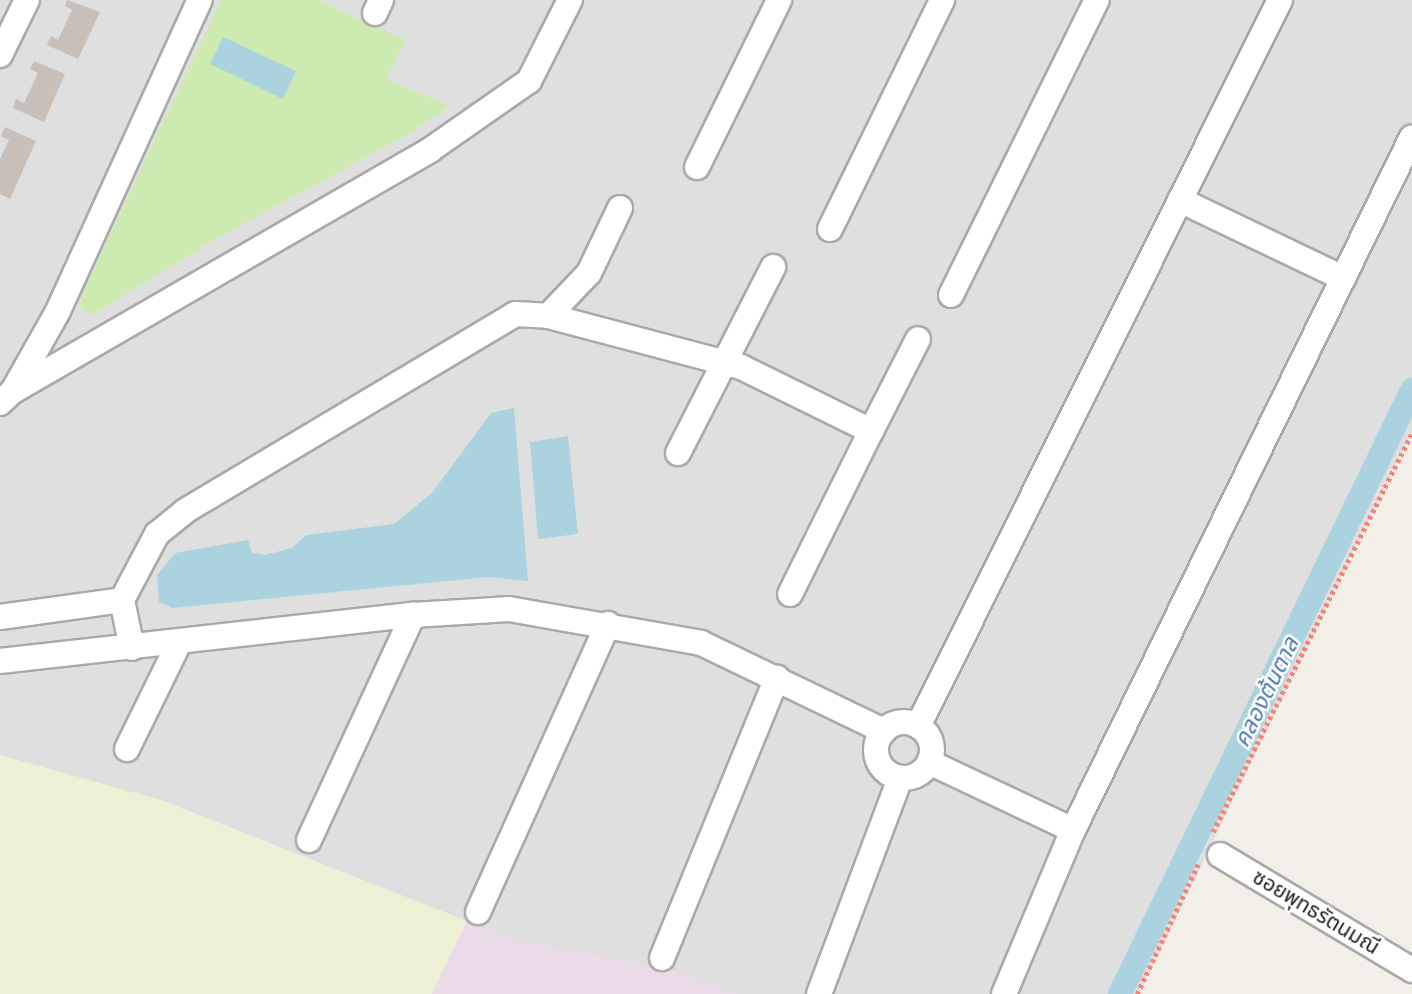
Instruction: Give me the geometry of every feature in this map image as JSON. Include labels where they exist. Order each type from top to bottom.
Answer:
[{"type":"street","points":[[0,55],[27,0]]},
{"type":"street","points":[[7,397],[58,311],[200,0]]},
{"type":"street","points":[[7,397],[430,149],[530,81],[570,0]]},
{"type":"street","points":[[697,167],[779,0]]},
{"type":"street","points":[[830,229],[942,0]]},
{"type":"street","points":[[951,295],[1097,0]]},
{"type":"street","points":[[918,726],[1280,0]]},
{"type":"street","points":[[1004,994],[1073,830],[1412,137]]},
{"type":"street","points":[[1180,200],[1343,278]]},
{"type":"street","points":[[548,316],[589,273],[620,208]]},
{"type":"street","points":[[678,453],[773,267]]},
{"type":"street","points":[[132,648],[122,600],[157,534],[185,511],[515,314],[548,316],[725,362],[871,431]]},
{"type":"street","points":[[790,594],[918,338]]},
{"type":"street","points":[[0,617],[122,600]]},
{"type":"street","points":[[0,661],[413,615],[509,609],[608,624],[701,643],[884,731]]},
{"type":"street","points":[[309,840],[413,615]]},
{"type":"street","points":[[478,912],[608,624]]},
{"type":"street","points":[[127,749],[179,643]]},
{"type":"street","points":[[662,958],[777,678]]},
{"type":"street","points":[[900,723],[918,726],[931,746],[929,762],[917,775],[900,778],[879,764],[876,746],[884,731],[900,723]]},
{"type":"street","points":[[929,762],[1073,830]]},
{"type":"street","points":[[819,994],[900,778]]},
{"type":"street","name":"ซอยพุทธรัตนมณี","points":[[1210,850],[1412,970]]},
{"type":"path","points":[[1137,994],[1210,850],[1412,432]]},
{"type":"shaded area","points":[[0,0],[1412,0],[1412,431],[1139,994],[0,994]]},
{"type":"shaded area","points":[[467,921],[517,941],[677,971],[735,994],[432,994]]},
{"type":"green space","points":[[221,0],[317,0],[406,40],[386,79],[450,106],[412,132],[216,239],[94,314],[84,312],[79,305],[83,292]]},
{"type":"green space","points":[[0,755],[164,801],[467,921],[432,994],[0,994]]},
{"type":"water","points":[[223,37],[296,71],[283,99],[210,64]]},
{"type":"water","points":[[514,408],[528,581],[488,577],[172,608],[159,602],[157,575],[175,553],[248,540],[252,553],[265,555],[292,548],[306,535],[394,524],[432,493],[491,413]]},
{"type":"water","points":[[568,436],[578,534],[538,539],[530,442]]},
{"type":"building","points":[[67,0],[100,12],[78,59],[47,45],[51,36],[58,40],[72,10],[65,6]]},
{"type":"building","points":[[34,61],[65,74],[44,122],[13,108],[16,99],[24,103],[38,73],[30,69]]},
{"type":"building","points":[[5,127],[36,141],[10,199],[0,194],[0,159],[9,140],[1,136]]},
{"type":"waterway","name":"คลองต้นตาล","points":[[1120,994],[1412,390]]}]
